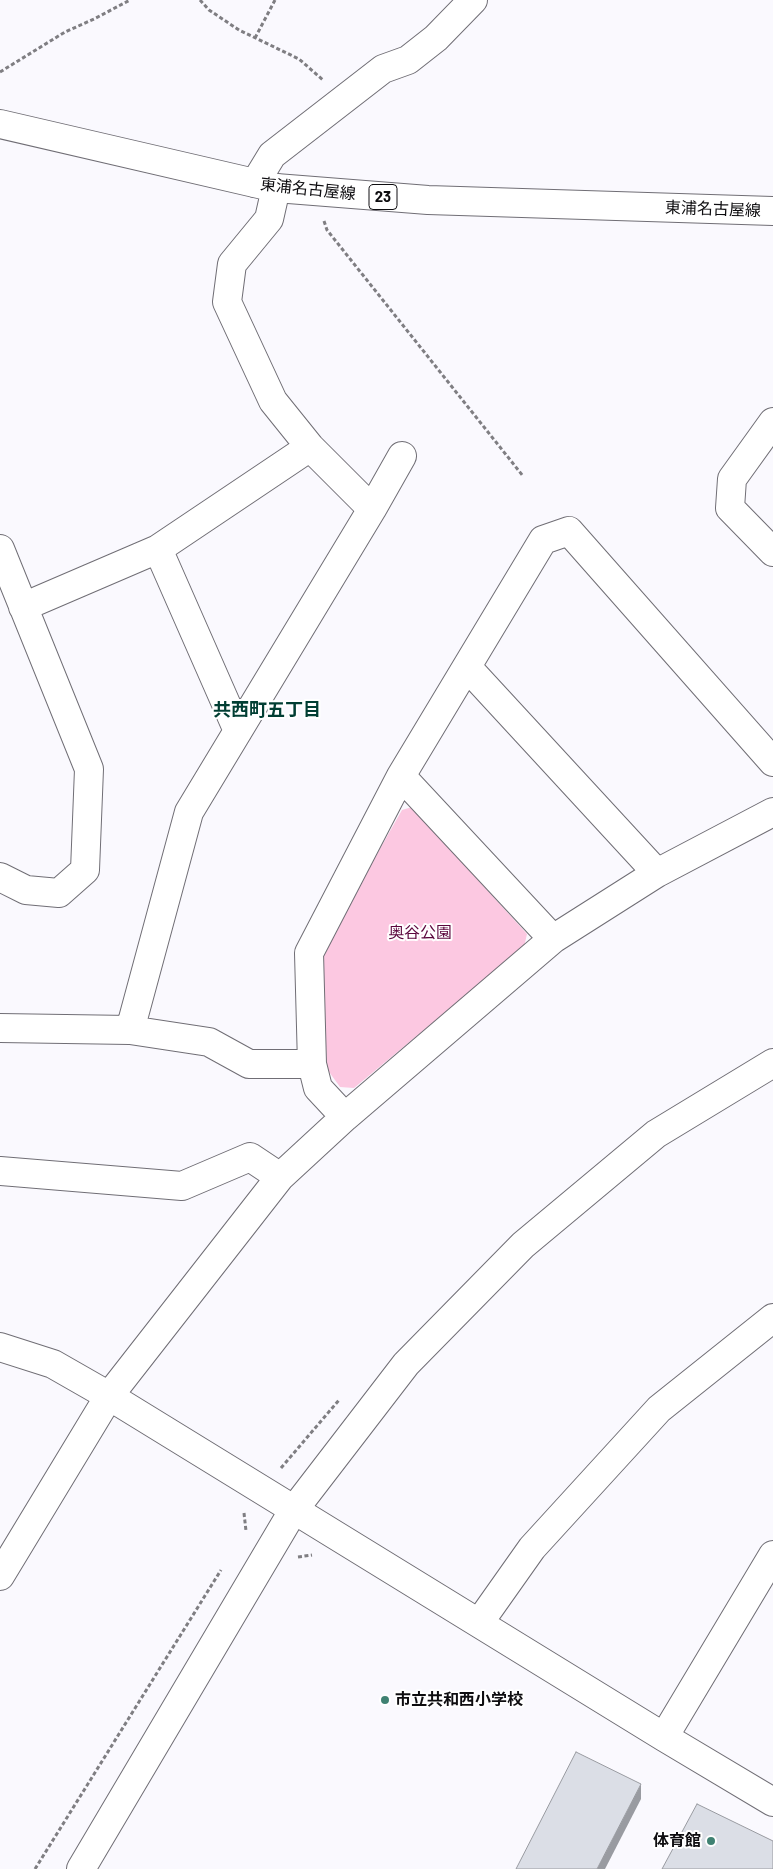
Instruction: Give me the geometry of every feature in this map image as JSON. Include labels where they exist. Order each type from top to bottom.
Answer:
[{"type":"street","points":[[372,509],[310,447],[273,401],[227,302],[232,264],[269,219],[265,186],[272,155],[383,69],[408,60],[436,38],[473,0]]},
{"type":"street","name":"東浦名古屋線","points":[[0,124],[265,186],[428,200],[773,212]]},
{"type":"street","points":[[773,422],[732,479],[730,508],[773,552]]},
{"type":"street","points":[[24,607],[158,550],[310,447]]},
{"type":"street","points":[[130,1030],[189,812],[402,456]]},
{"type":"street","points":[[345,1118],[318,1088],[312,1064],[309,953],[401,776],[543,540],[569,531],[773,762]]},
{"type":"street","points":[[0,549],[88,770],[85,870],[59,893],[26,890],[0,877]]},
{"type":"street","points":[[158,550],[238,731]]},
{"type":"street","points":[[466,667],[657,873]]},
{"type":"street","points":[[401,776],[553,939]]},
{"type":"street","points":[[0,1576],[108,1396],[280,1177],[345,1118],[553,939],[657,873],[773,812]]},
{"type":"street","points":[[0,1028],[130,1030],[208,1042],[249,1064],[312,1064]]},
{"type":"street","points":[[81,1869],[293,1511],[406,1364],[523,1245],[656,1134],[773,1064]]},
{"type":"street","points":[[0,1171],[182,1186],[250,1157],[280,1177]]},
{"type":"street","points":[[479,1624],[532,1548],[659,1409],[773,1318]]},
{"type":"street","points":[[0,1347],[53,1364],[108,1396],[664,1738],[773,1802]]},
{"type":"street","points":[[664,1738],[773,1555]]},
{"type":"path","points":[[0,72],[65,32],[130,0]]},
{"type":"path","points":[[200,0],[209,10],[255,38],[299,59],[319,75],[341,102]]},
{"type":"path","points":[[255,38],[275,0]]},
{"type":"path","points":[[323,192],[322,215],[327,230],[523,476]]},
{"type":"path","points":[[242,1538],[247,1529],[243,1511]]},
{"type":"path","points":[[295,1558],[318,1553]]},
{"type":"path","points":[[35,1869],[226,1562]]},
{"type":"green space","name":"奥谷公園","points":[[412,807],[527,934],[524,947],[354,1088],[340,1087],[327,1069],[322,951],[402,810]]},
{"type":"building","points":[[576,1752],[641,1784],[597,1869],[516,1869]]},
{"type":"building","points":[[697,1804],[773,1841],[773,1869],[662,1869]]},
{"type":"place","name":"市立共和西小学校","points":[[385,1700]]},
{"type":"place","name":"体育館","points":[[711,1841]]},
{"type":"district","name":"共西町五丁目","points":[[267,710]]}]
